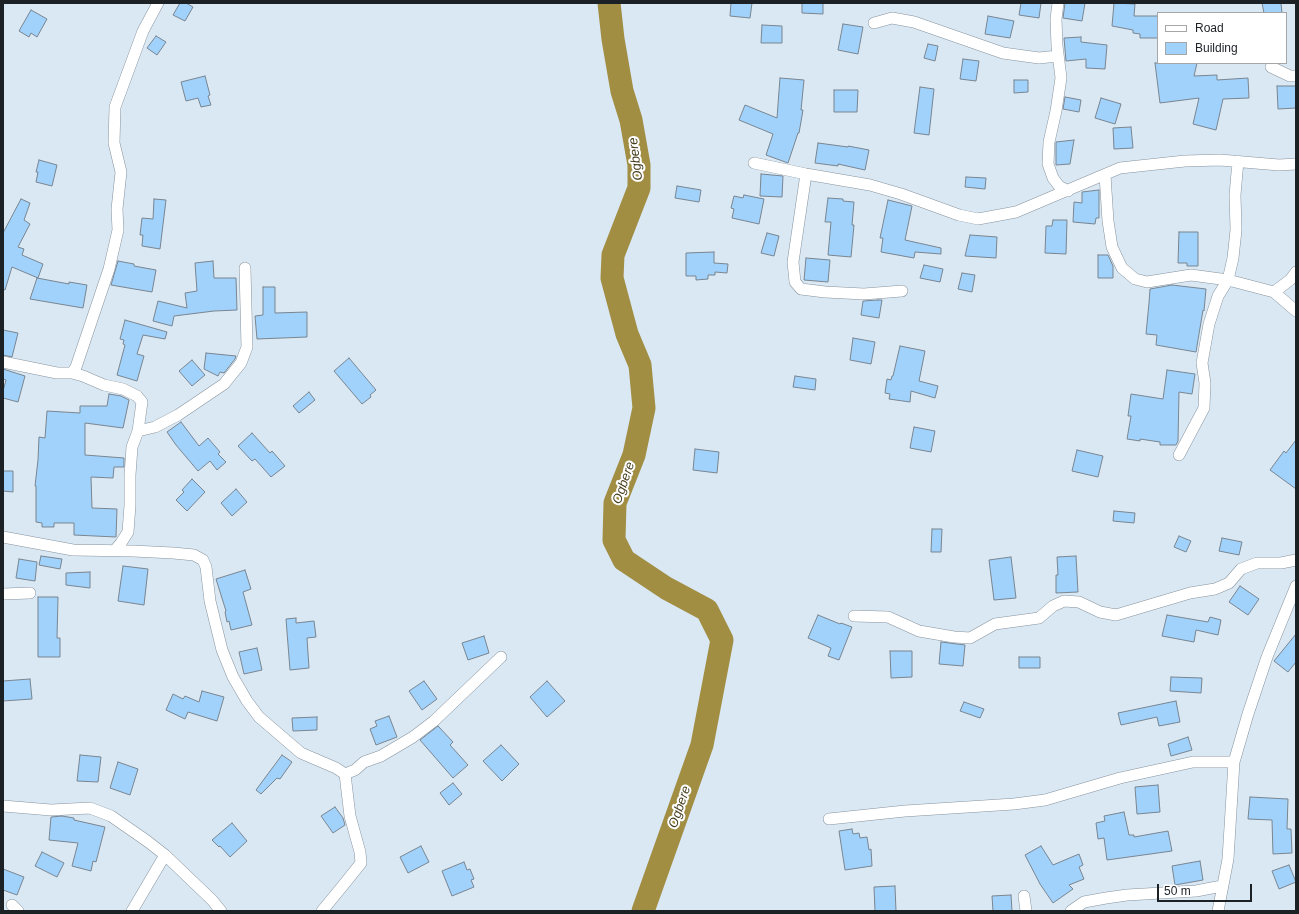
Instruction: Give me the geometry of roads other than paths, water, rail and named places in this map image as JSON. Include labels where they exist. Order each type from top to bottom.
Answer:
[{"type":"street","points":[[72,373],[76,367],[109,269],[118,230],[117,209],[121,172],[114,143],[115,107],[143,31],[158,3]]},
{"type":"street","points":[[1058,3],[1056,19],[1056,46],[1061,78],[1049,142],[1048,164],[1053,178],[1059,186],[1068,191]]},
{"type":"street","points":[[874,23],[892,18],[914,22],[1003,53],[1039,58],[1058,56]]},
{"type":"street","points":[[1271,67],[1290,76],[1296,76]]},
{"type":"street","points":[[754,163],[870,185],[959,215],[978,219],[1016,212],[1120,168],[1185,161],[1220,160],[1279,165],[1296,164]]},
{"type":"street","points":[[1179,455],[1204,408],[1205,383],[1202,363],[1209,324],[1218,296],[1228,280],[1233,258],[1236,230],[1235,195],[1238,161]]},
{"type":"street","points":[[806,174],[793,262],[795,282],[801,289],[825,292],[864,294],[902,291]]},
{"type":"street","points":[[1105,175],[1108,221],[1112,247],[1122,268],[1135,279],[1147,282],[1191,275],[1228,280],[1274,292],[1296,311]]},
{"type":"street","points":[[138,431],[155,427],[178,415],[224,384],[241,364],[247,347],[245,268]]},
{"type":"street","points":[[1274,292],[1290,280],[1296,272]]},
{"type":"street","points":[[3,362],[57,374],[72,373],[83,376],[104,385],[123,389],[137,396],[142,402],[138,431],[132,447],[128,532],[115,550]]},
{"type":"street","points":[[3,537],[73,550],[115,550],[194,555],[203,560],[206,567],[210,601],[222,650],[233,678],[247,701],[259,717],[301,753],[336,768],[345,774],[350,816],[360,852],[361,862],[346,883],[322,911]]},
{"type":"street","points":[[854,616],[888,617],[919,631],[954,638],[970,638],[994,624],[1039,618],[1052,606],[1064,601],[1079,602],[1100,612],[1116,615],[1190,593],[1215,589],[1229,583],[1242,569],[1257,563],[1282,563],[1296,560]]},
{"type":"street","points":[[1218,911],[1228,859],[1234,762],[1267,657],[1296,586]]},
{"type":"street","points":[[3,594],[30,593]]},
{"type":"street","points":[[345,774],[355,770],[364,762],[380,756],[413,737],[434,721],[501,657]]},
{"type":"street","points":[[829,819],[905,811],[1014,804],[1044,800],[1120,778],[1193,762],[1234,762]]},
{"type":"street","points":[[3,806],[51,810],[90,808],[111,816],[148,840],[212,900],[221,911]]},
{"type":"street","points":[[132,911],[165,855]]},
{"type":"street","points":[[1071,911],[1084,902],[1106,898],[1127,895],[1196,891],[1222,886]]},
{"type":"street","points":[[1024,896],[1026,911]]},
{"type":"waterway","name":"Ogbere","points":[[609,3],[613,39],[622,91],[631,120],[639,165],[639,188],[613,255],[612,278],[627,334],[640,365],[644,408],[634,455],[615,503],[614,540],[624,560],[666,588],[707,610],[722,640],[702,745],[643,911]]}]
